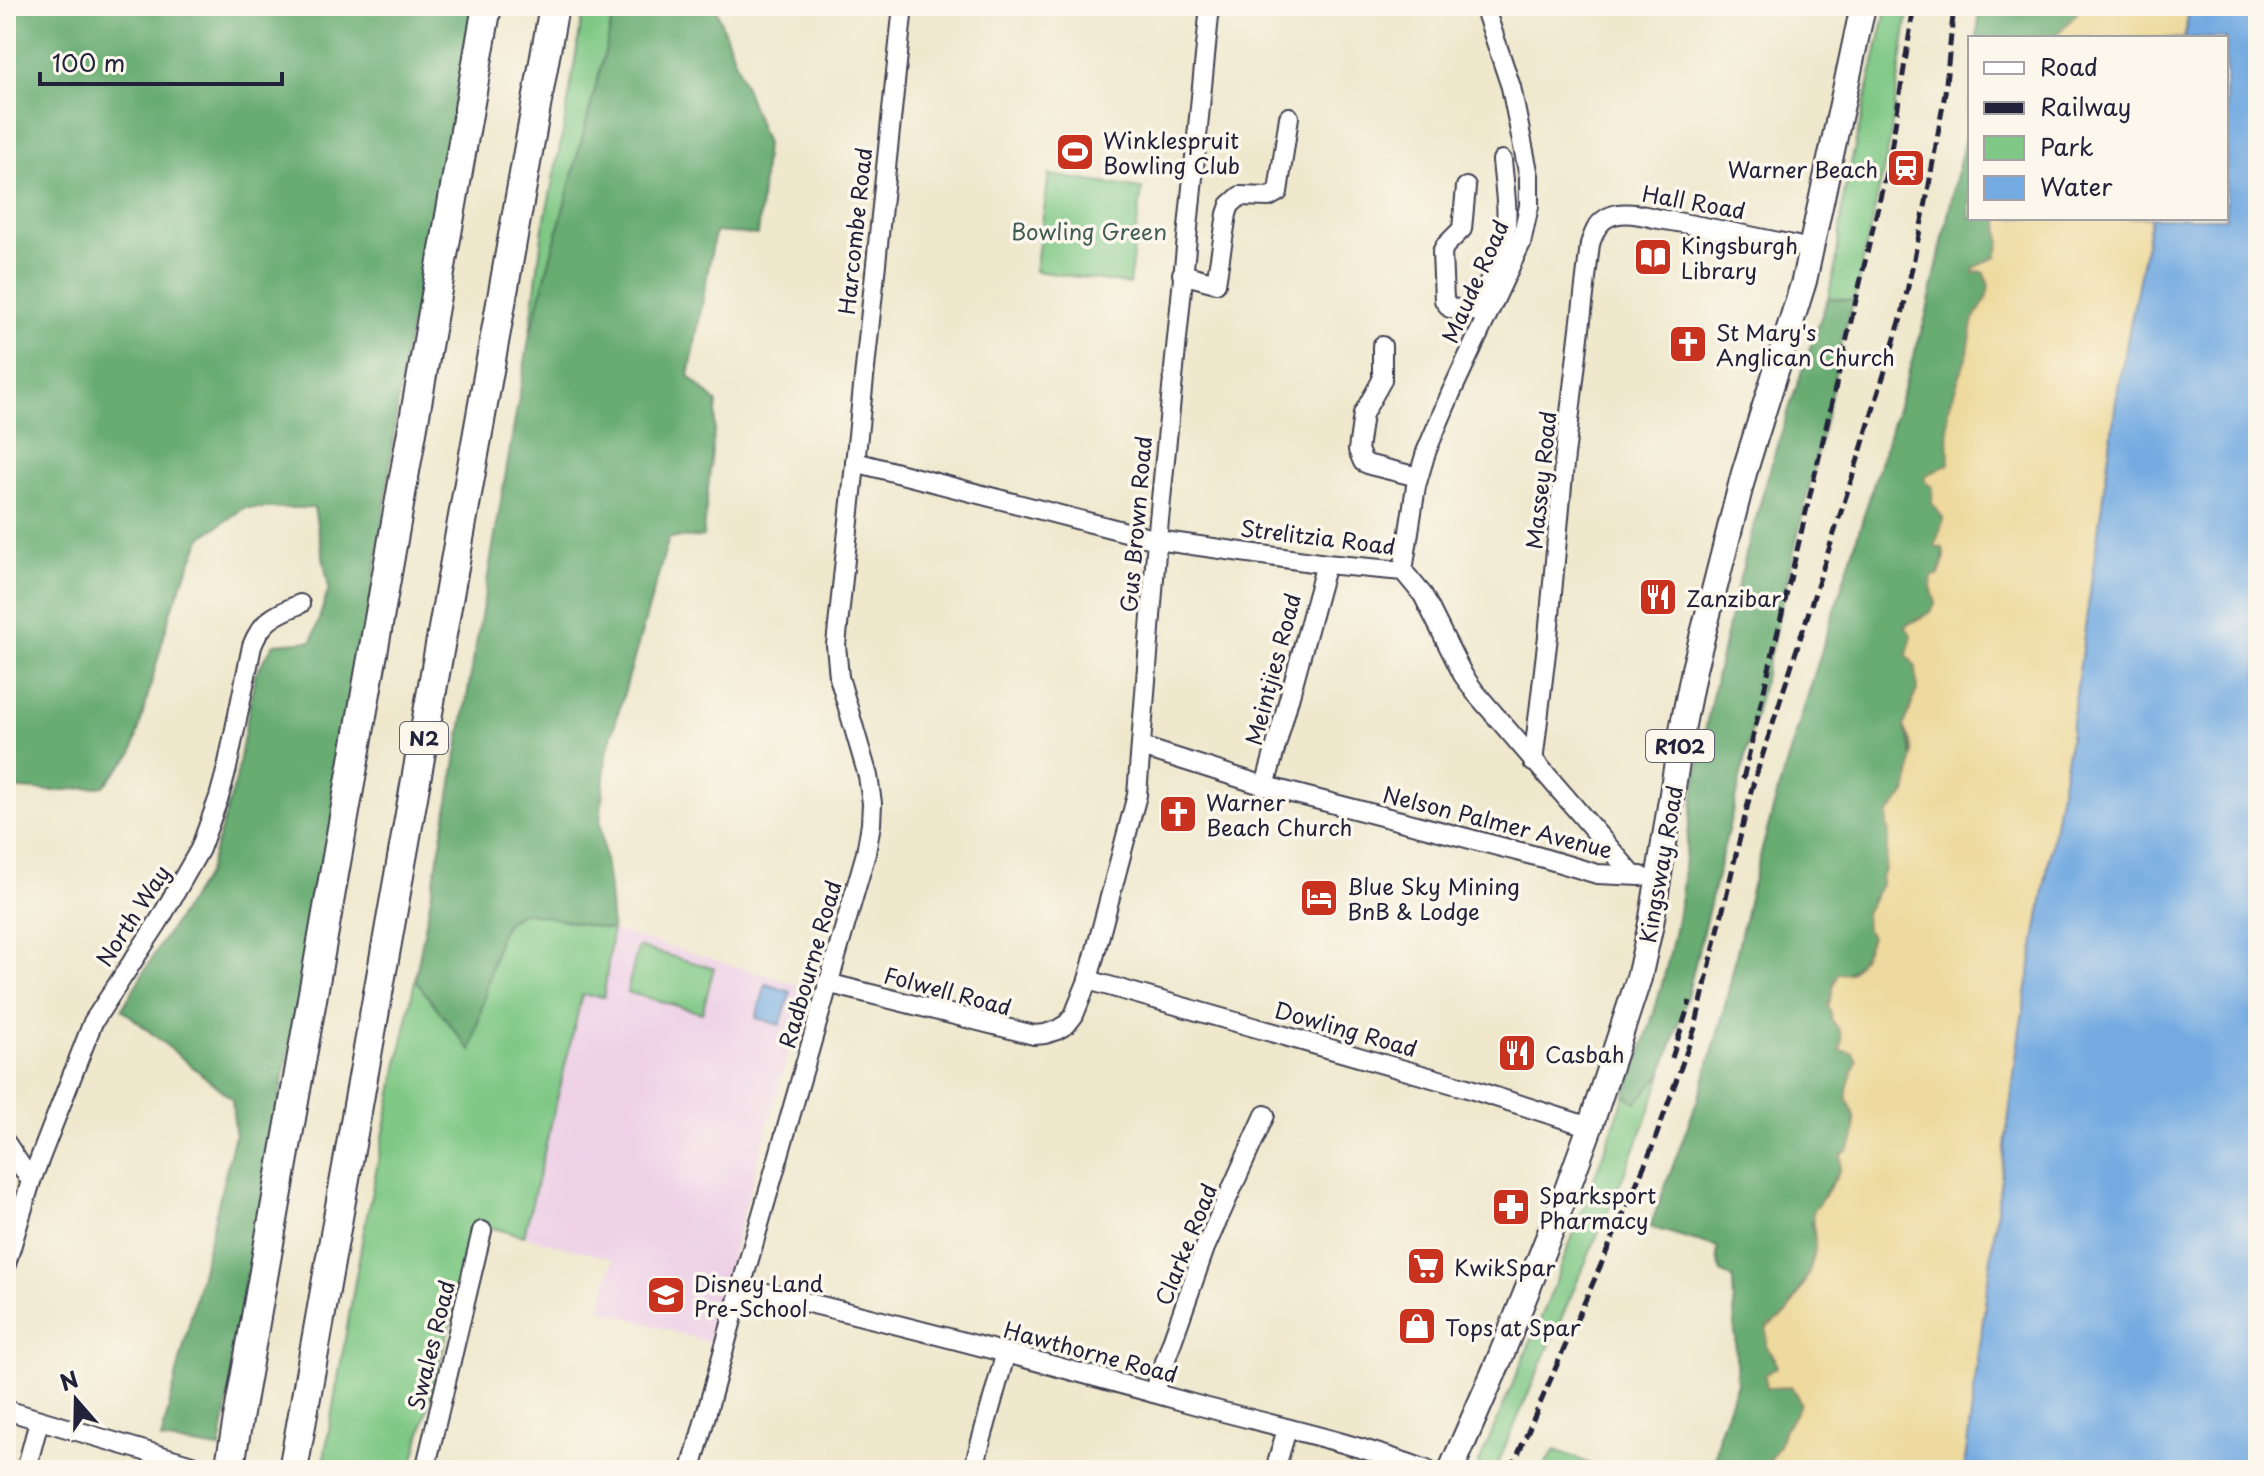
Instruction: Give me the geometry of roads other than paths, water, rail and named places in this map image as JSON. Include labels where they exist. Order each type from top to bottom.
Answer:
[{"type":"highway","points":[[229,1470],[487,6]]},
{"type":"highway","name":"N2","points":[[293,1470],[554,6]]},
{"type":"main road","name":"Kingsway Road","points":[[1451,1470],[1564,1198],[1639,978],[1698,654],[1740,485],[1804,281],[1863,6]]},
{"type":"street","name":"Harcombe Road","points":[[855,462],[903,6]]},
{"type":"street","name":"Gus Brown Road","points":[[1057,1030],[1074,1015],[1088,980],[1137,795],[1157,540],[1210,6]]},
{"type":"street","name":"Maude Road","points":[[1403,571],[1418,477],[1426,452],[1482,312],[1521,243],[1526,225],[1530,193],[1523,141],[1511,87],[1484,6]]},
{"type":"street","points":[[1182,274],[1216,283],[1230,205],[1240,196],[1269,197],[1278,192],[1289,117]]},
{"type":"street","points":[[1466,187],[1462,229],[1442,252],[1444,300],[1450,308],[1482,312],[1505,237],[1507,218],[1502,160]]},
{"type":"street","name":"Hall Road","points":[[1615,214],[1711,227],[1811,249]]},
{"type":"street","name":"Massey Road","points":[[1533,762],[1590,244],[1601,222],[1615,214]]},
{"type":"street","points":[[1382,346],[1382,380],[1363,414],[1359,456],[1370,465],[1418,477]]},
{"type":"street","name":"Strelitzia Road","points":[[855,462],[1157,540],[1326,564],[1403,571],[1423,595],[1463,675],[1475,692],[1632,874]]},
{"type":"street","name":"Radbourne Road","points":[[691,1470],[866,853],[871,824],[868,776],[839,677],[836,645],[855,462]]},
{"type":"street","name":"Meintjies Road","points":[[1265,786],[1326,564]]},
{"type":"street","name":"North Way","points":[[6,1264],[31,1181],[93,1022],[159,921],[200,849],[219,797],[257,633],[265,622],[300,604]]},
{"type":"street","name":"Nelson Palmer Avenue","points":[[1142,747],[1265,786],[1597,874],[1659,878]]},
{"type":"street","name":"Dowling Road","points":[[1088,980],[1464,1087],[1590,1127]]},
{"type":"street","name":"Folwell Road","points":[[827,983],[1019,1033],[1045,1034],[1057,1030]]},
{"type":"street","name":"Clarke Road","points":[[1154,1393],[1205,1248],[1265,1115]]},
{"type":"street","points":[[6,1143],[31,1181]]},
{"type":"street","name":"Swales Road","points":[[425,1470],[482,1231]]},
{"type":"street","name":"Hawthorne Road","points":[[741,1287],[1006,1352],[1427,1470]]},
{"type":"street","points":[[973,1470],[1006,1352]]},
{"type":"street","points":[[6,1410],[209,1470]]},
{"type":"street","points":[[26,1470],[39,1421]]},
{"type":"street","points":[[1275,1470],[1287,1429]]},
{"type":"water","points":[[2190,6],[2258,6],[2258,1470],[1964,1470],[2020,1029],[2070,738],[2117,394],[2151,220],[2228,220],[2228,36],[2184,36]]},
{"type":"water","points":[[766,984],[791,992],[780,1025],[756,1018]]},
{"type":"railway","points":[[1743,779],[1890,156],[1914,6]]},
{"type":"railway","points":[[1511,1470],[1652,1148],[1695,1028],[1751,791],[1902,315],[1945,93],[1954,6]]},
{"type":"railway","points":[[1672,1058],[1690,1001]]},
{"type":"place","name":"Winklespruit Bowling Club","points":[[1075,152]]},
{"type":"place","name":"Warner Beach","points":[[1906,168]]},
{"type":"place","name":"Kingsburgh Library","points":[[1653,257]]},
{"type":"place","name":"St Mary's Anglican Church","points":[[1688,344]]},
{"type":"place","name":"Zanzibar","points":[[1658,597]]},
{"type":"place","name":"Warner Beach Church","points":[[1178,814]]},
{"type":"place","name":"Blue Sky Mining BnB & Lodge","points":[[1319,898]]},
{"type":"place","name":"Casbah","points":[[1517,1053]]},
{"type":"place","name":"Sparksport Pharmacy","points":[[1511,1207]]},
{"type":"place","name":"KwikSpar","points":[[1426,1266]]},
{"type":"place","name":"Disney Land Pre-School","points":[[666,1295]]},
{"type":"place","name":"Tops at Spar","points":[[1417,1326]]},
{"type":"park label","name":"Bowling Green","points":[[1089,230]]}]
